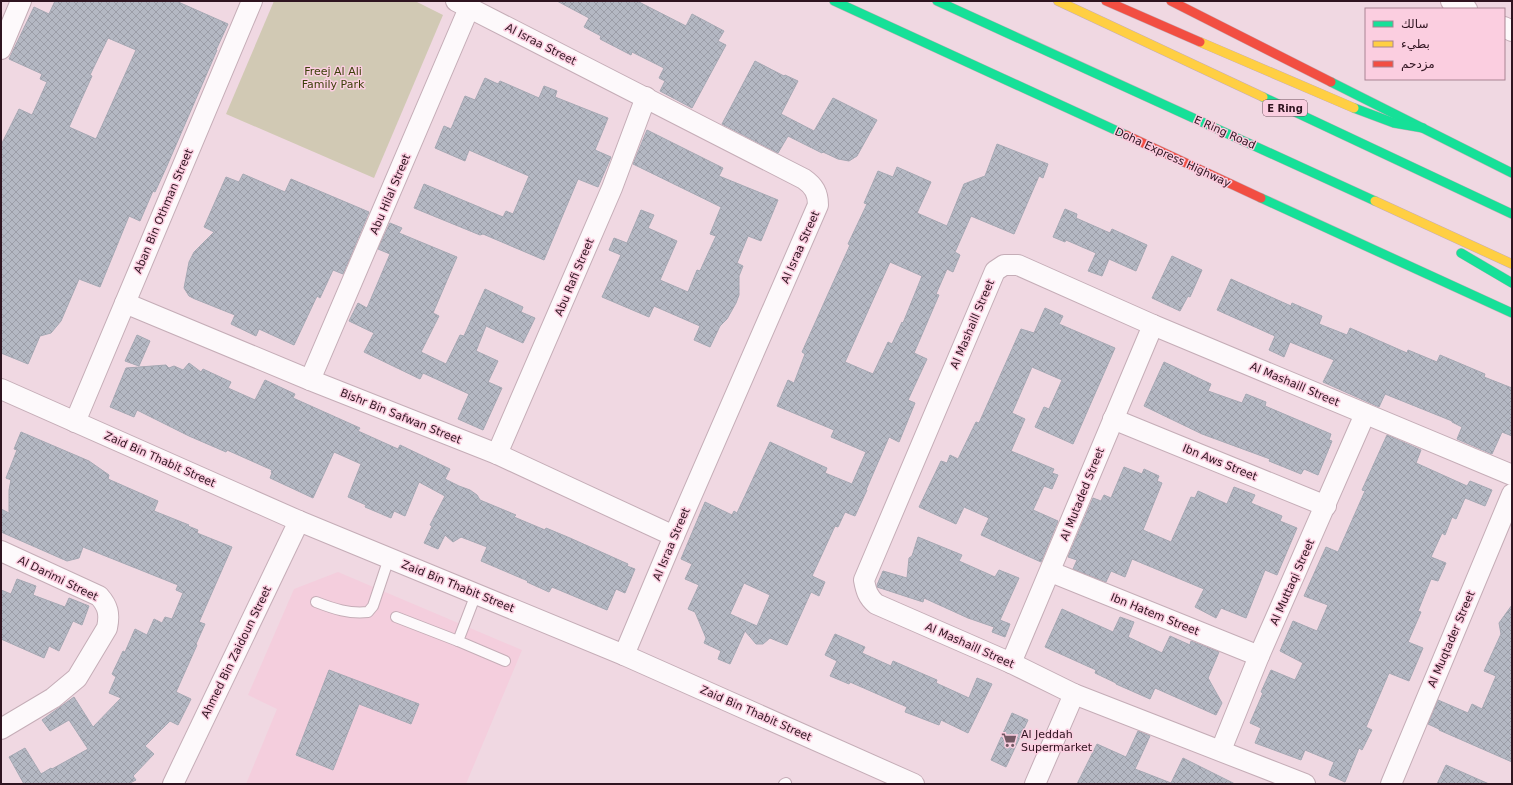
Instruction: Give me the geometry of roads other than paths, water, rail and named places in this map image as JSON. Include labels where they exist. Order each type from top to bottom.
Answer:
[{"type":"main road","name":"Doha Express Highway","points":[[834,1],[1512,313]]},
{"type":"main road","name":"E Ring Road","points":[[937,1],[1356,191],[1512,264]]},
{"type":"main road","name":"E Ring","points":[[1058,1],[1512,214]]},
{"type":"main road","points":[[1106,1],[1370,115],[1423,128]]},
{"type":"main road","points":[[1171,1],[1512,173]]},
{"type":"main road","points":[[1356,191],[1438,240]]},
{"type":"main road","points":[[1451,248],[1512,283]]},
{"type":"street","name":"Aban Bin Othman Street","points":[[75,422],[252,1]]},
{"type":"street","points":[[1451,1],[1466,8]]},
{"type":"street","points":[[1,49],[16,2]]},
{"type":"street","name":"Al Israa Street","points":[[463,4],[804,179],[811,184],[818,197],[818,205],[624,655]]},
{"type":"street","name":"Abu Hilal Street","points":[[310,380],[463,4]]},
{"type":"street","name":"Abu Rafi Street","points":[[497,454],[612,188],[646,97]]},
{"type":"street","name":"Al Mashaill Street","points":[[1305,784],[1074,694],[1011,663],[876,604],[870,598],[865,589],[864,580],[867,572],[995,271],[1004,265],[1018,265],[1153,325],[1512,475]]},
{"type":"street","name":"Bishr Bin Safwan Street","points":[[125,304],[310,380],[497,454],[674,536]]},
{"type":"street","name":"Al Mutaded Street","points":[[1011,663],[1051,572],[1153,325]]},
{"type":"street","name":"Zaid Bin Thabit Street","points":[[1,389],[299,521],[624,655],[914,784]]},
{"type":"street","name":"Al Muttaqi Street","points":[[1221,750],[1365,414]]},
{"type":"street","name":"Ibn Aws Street","points":[[1113,419],[1326,506]]},
{"type":"street","name":"Al Muqtader Street","points":[[1391,784],[1512,494]]},
{"type":"street","name":"Ahmed Bin Zaidoun Street","points":[[173,784],[299,521]]},
{"type":"street","name":"Al Darimi Street","points":[[1,551],[99,596],[105,602],[109,619],[107,628],[77,678],[53,698],[1,730]]},
{"type":"street","name":"Ibn Hatem Street","points":[[1051,572],[1260,656]]},
{"type":"street","points":[[1035,784],[1074,694]]},
{"type":"lane","points":[[316,602],[337,611],[355,613],[368,612],[373,606],[389,558]]},
{"type":"lane","points":[[458,641],[476,594]]},
{"type":"lane","points":[[396,617],[505,661]]},
{"type":"place","name":"Al Jeddah Supermarket","points":[[1009,740]]},
{"type":"park label","name":"Freej Al Ali Family Park","points":[[333,77]]}]
